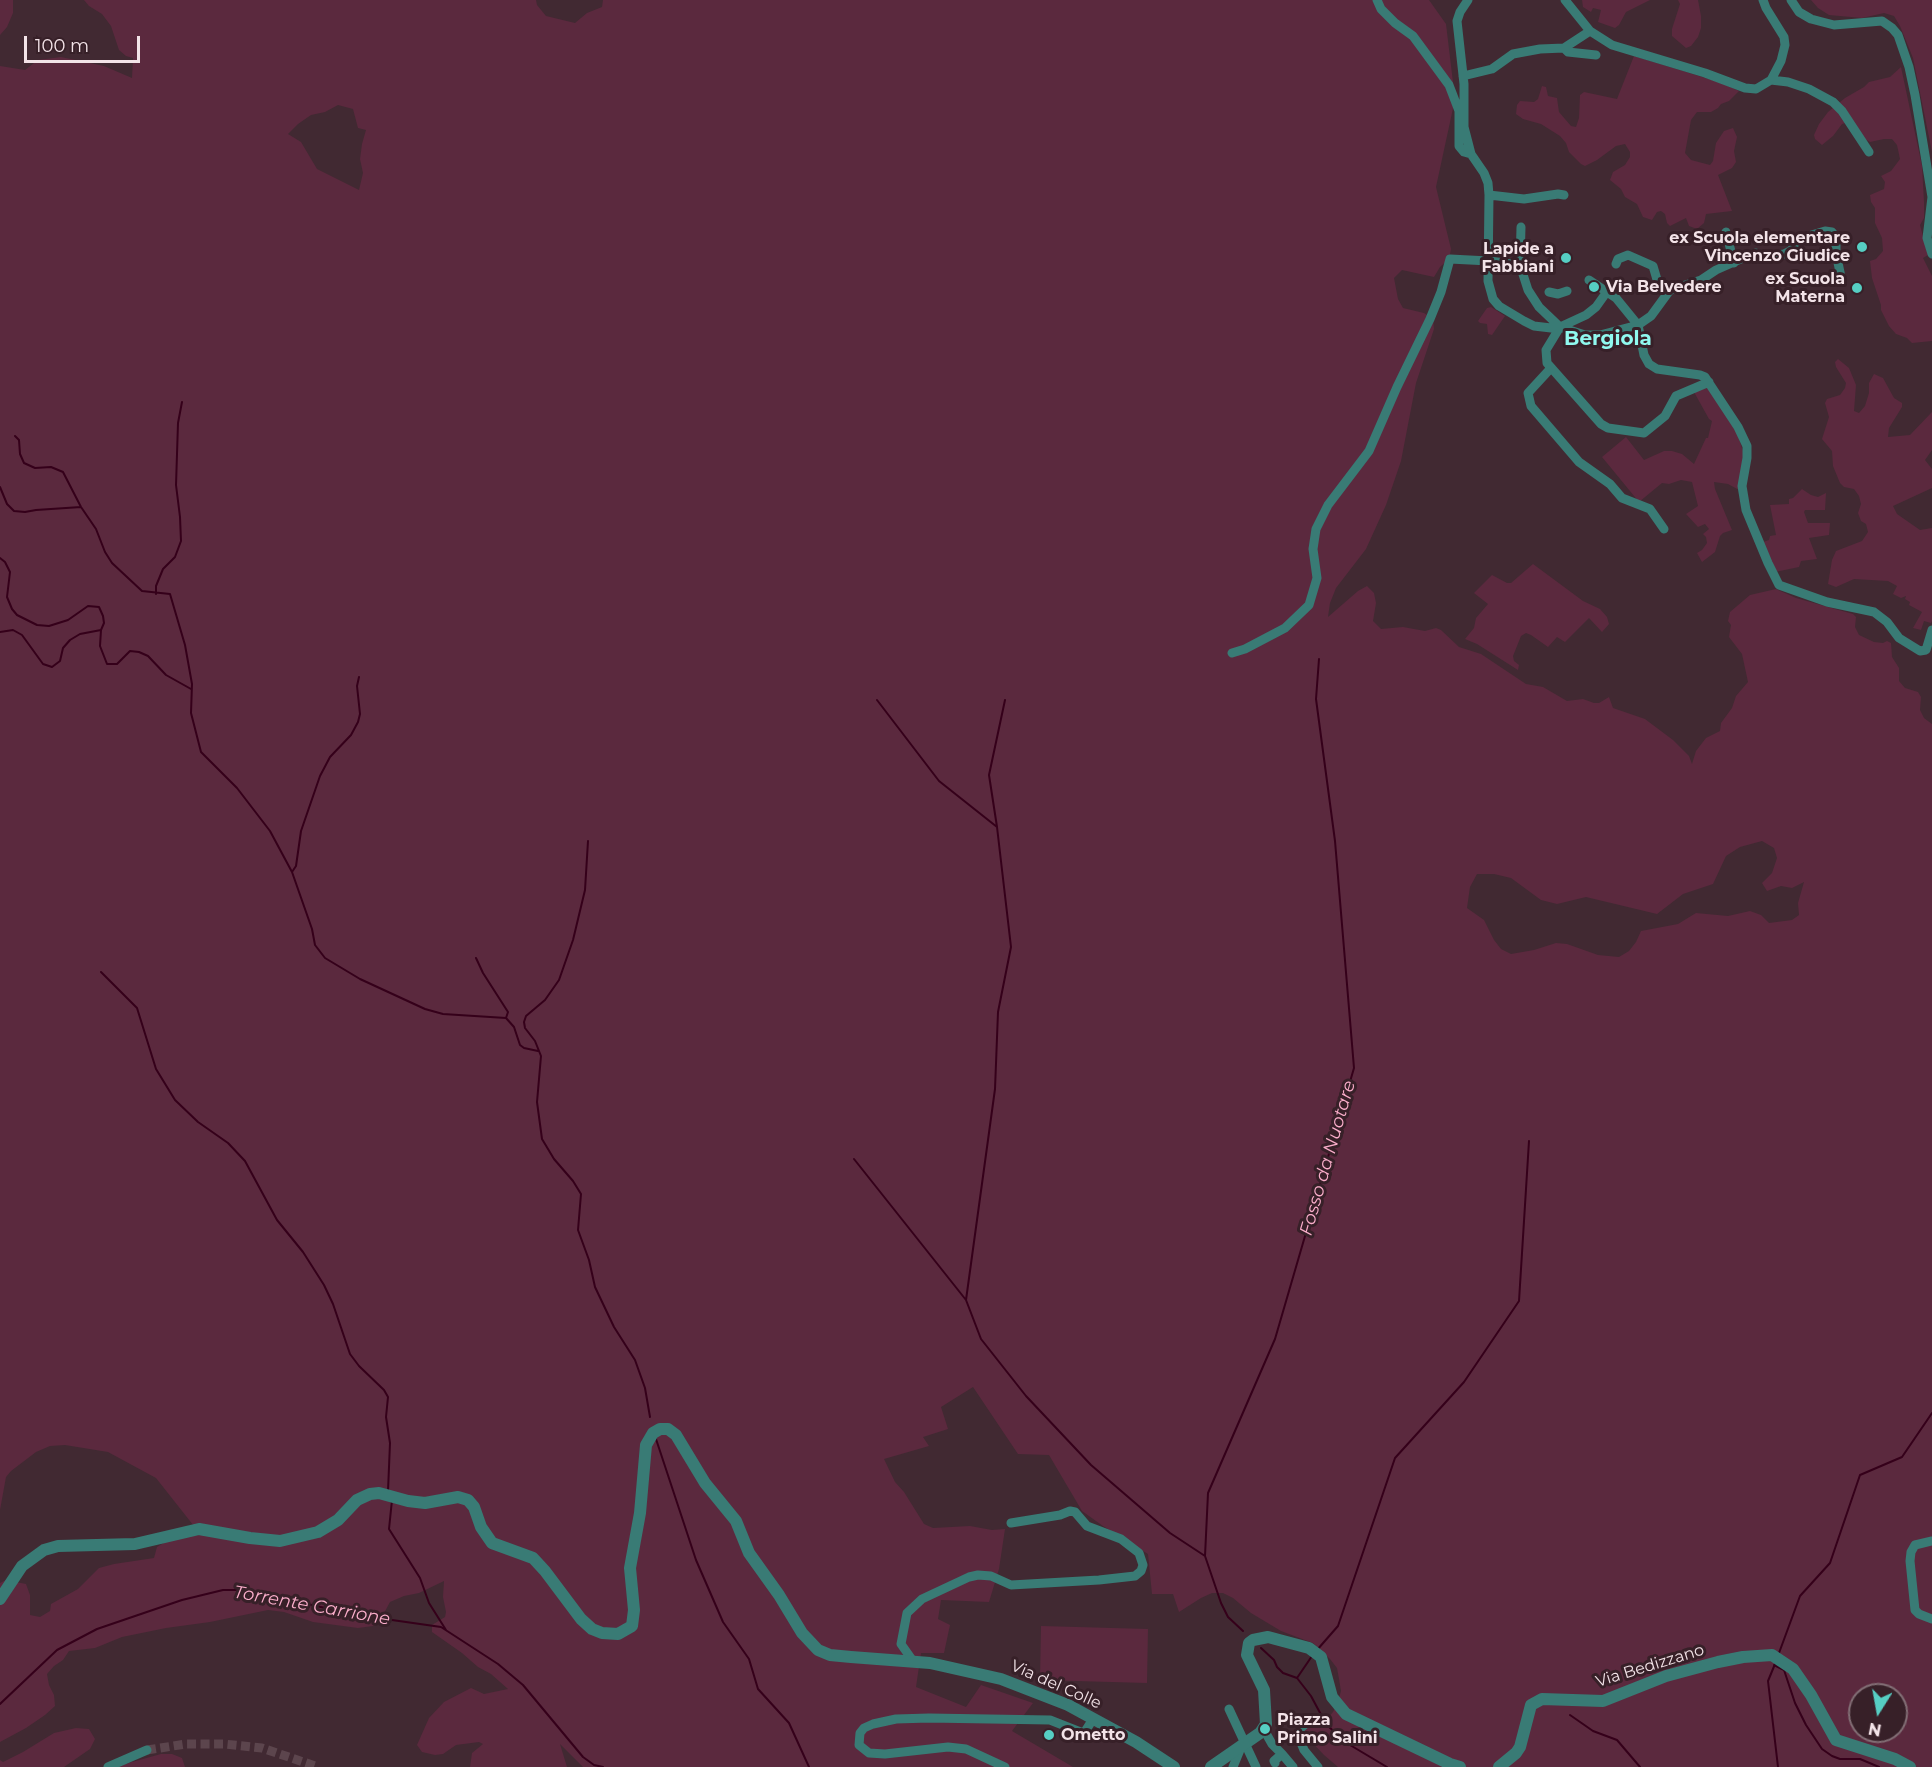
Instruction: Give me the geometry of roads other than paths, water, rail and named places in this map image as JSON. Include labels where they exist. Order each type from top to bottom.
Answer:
[{"type":"street","points":[[1377,0],[1395,23],[1413,36],[1449,86],[1459,111],[1459,146],[1464,152],[1471,154]]},
{"type":"street","points":[[1468,0],[1457,21],[1464,76],[1464,127],[1471,154],[1484,173],[1489,195],[1488,281],[1493,299],[1499,306],[1534,326],[1543,328],[1560,327],[1590,312],[1606,293]]},
{"type":"street","points":[[1565,0],[1590,32],[1612,45],[1705,73],[1745,88],[1756,89],[1771,80],[1781,61],[1785,45],[1784,37],[1763,0]]},
{"type":"street","points":[[1791,0],[1799,12],[1811,19],[1834,25],[1882,21],[1898,35],[1911,77],[1932,197],[1927,238],[1932,254]]},
{"type":"street","points":[[1464,76],[1492,69],[1513,54],[1540,49],[1564,48],[1590,32]]},
{"type":"street","points":[[1564,48],[1568,52],[1596,55]]},
{"type":"street","points":[[1771,80],[1809,88],[1833,102],[1842,111],[1869,152]]},
{"type":"street","points":[[1489,195],[1524,199],[1564,195]]},
{"type":"street","points":[[1521,227],[1520,265],[1524,282],[1537,304],[1560,327],[1590,336],[1638,325],[1651,316],[1670,290],[1701,280],[1756,253],[1766,258],[1784,254],[1804,237],[1825,231],[1832,232],[1836,237],[1836,252],[1842,282]]},
{"type":"street","points":[[1726,232],[1734,262]]},
{"type":"street","points":[[1616,264],[1618,259],[1628,255],[1653,266],[1658,283],[1666,294]]},
{"type":"street","points":[[1232,653],[1245,649],[1285,628],[1309,605],[1317,578],[1313,549],[1316,529],[1328,505],[1370,451],[1397,387],[1430,319],[1441,292],[1450,259],[1520,265]]},
{"type":"street","points":[[1589,280],[1616,298],[1638,325],[1644,355],[1652,367],[1700,375],[1709,382],[1738,427],[1747,446],[1742,486],[1744,501],[1751,525],[1777,581],[1787,589],[1827,602],[1874,612],[1887,622],[1899,638],[1920,651],[1926,650],[1932,630]]},
{"type":"street","points":[[1549,292],[1558,294],[1560,291],[1567,291]]},
{"type":"street","points":[[1560,327],[1546,350],[1546,359],[1551,368],[1604,427],[1644,433],[1665,416],[1676,396],[1709,382]]},
{"type":"street","points":[[1551,368],[1528,393],[1531,406],[1579,462],[1610,484],[1622,498],[1650,509],[1664,529]]},
{"type":"street","name":"Via del Colle","points":[[0,1599],[30,1558],[58,1546],[135,1544],[199,1529],[250,1539],[280,1541],[318,1532],[338,1520],[357,1500],[370,1494],[379,1493],[425,1503],[458,1497],[468,1500],[474,1507],[481,1527],[492,1543],[533,1558],[581,1619],[592,1629],[602,1633],[618,1634],[632,1626],[634,1610],[630,1568],[640,1513],[646,1445],[653,1433],[660,1429],[668,1429],[675,1435],[705,1483],[736,1521],[753,1559],[779,1595],[802,1633],[818,1650],[830,1655],[913,1661],[956,1667],[1001,1678],[1068,1705],[1136,1742],[1174,1767]]},
{"type":"street","points":[[913,1661],[901,1644],[907,1613],[922,1599],[969,1577],[991,1576],[1011,1585],[1099,1580],[1135,1576],[1141,1571],[1143,1565],[1139,1553],[1121,1539],[1087,1526],[1075,1512],[1070,1511],[1060,1515],[1011,1523]]},
{"type":"street","points":[[1932,1541],[1916,1545],[1911,1552],[1910,1561],[1915,1610],[1924,1617],[1932,1619]]},
{"type":"street","points":[[1211,1767],[1260,1733],[1266,1724],[1264,1690],[1247,1655],[1249,1643],[1268,1636],[1309,1648],[1321,1657],[1328,1685],[1340,1709],[1361,1722],[1460,1767]]},
{"type":"street","name":"Via Bedizzano","points":[[1499,1767],[1520,1747],[1531,1705],[1542,1699],[1603,1701],[1686,1670],[1743,1657],[1772,1655],[1793,1669],[1811,1695],[1836,1740],[1895,1758],[1910,1767]]},
{"type":"street","points":[[1229,1709],[1256,1767]]},
{"type":"street","points":[[1005,1767],[966,1749],[948,1747],[885,1754],[869,1753],[859,1745],[859,1739],[864,1728],[896,1719],[1050,1720],[1083,1733],[1093,1719]]},
{"type":"street","points":[[1309,1721],[1300,1729],[1300,1740],[1304,1750],[1318,1767]]},
{"type":"street","points":[[1263,1728],[1272,1744],[1293,1767]]},
{"type":"street","points":[[1233,1767],[1244,1744]]},
{"type":"street","points":[[108,1767],[147,1750]]},
{"type":"street","points":[[1274,1766],[1274,1761],[1282,1754]]},
{"type":"waterway","points":[[156,594],[156,586],[163,569],[175,557],[181,541],[176,485],[178,423],[182,402]]},
{"type":"waterway","points":[[15,436],[19,440],[20,454],[24,463],[35,468],[51,467],[63,472],[81,507],[96,529],[112,563],[142,591],[170,594],[185,645],[192,684],[191,713],[201,752],[237,788],[270,831],[292,872],[312,929],[315,945],[325,958],[360,979],[425,1009],[443,1014],[506,1018]]},
{"type":"waterway","points":[[0,487],[7,504],[14,511],[81,507]]},
{"type":"waterway","points":[[0,558],[10,572],[7,597],[17,615],[37,625],[49,626],[68,620],[88,606],[99,607],[104,623],[100,646],[107,664],[117,664],[130,651],[139,652],[148,656],[166,675],[191,689]]},
{"type":"waterway","points":[[0,632],[13,630],[22,635],[43,664],[52,667],[60,661],[63,648],[70,640],[80,634],[101,630]]},
{"type":"waterway","name":"Fosso da Nuotare","points":[[1243,1631],[1228,1617],[1205,1556],[1208,1493],[1275,1339],[1354,1068],[1335,841],[1316,699],[1319,659]]},
{"type":"waterway","points":[[292,872],[296,866],[301,831],[320,776],[330,757],[351,735],[358,722],[360,714],[357,686],[359,677]]},
{"type":"waterway","points":[[877,700],[939,781],[997,827]]},
{"type":"waterway","points":[[1005,700],[989,775],[1011,947],[998,1012],[995,1089],[966,1300],[981,1339],[1026,1396],[1091,1465],[1170,1533],[1205,1556]]},
{"type":"waterway","points":[[588,841],[585,890],[573,940],[559,980],[545,1000],[526,1016],[524,1022],[541,1056],[537,1102],[542,1139],[581,1194],[578,1230],[589,1260],[595,1287],[614,1327],[635,1360],[645,1388],[650,1417]]},
{"type":"waterway","points":[[476,958],[508,1012],[506,1018],[514,1027],[520,1045],[538,1051]]},
{"type":"waterway","points":[[101,972],[137,1008],[156,1069],[175,1100],[198,1122],[228,1143],[245,1161],[277,1220],[303,1252],[324,1285],[350,1354],[388,1397],[386,1417],[390,1443],[388,1491]]},
{"type":"waterway","points":[[1317,1650],[1338,1626],[1395,1458],[1464,1382],[1519,1301],[1529,1141]]},
{"type":"waterway","points":[[854,1159],[966,1300]]},
{"type":"waterway","points":[[1779,1653],[1800,1596],[1830,1563],[1860,1475],[1902,1457],[1932,1413]]},
{"type":"waterway","points":[[656,1439],[696,1560],[723,1622],[749,1659],[758,1689],[789,1723],[809,1767]]},
{"type":"waterway","points":[[392,1500],[389,1529],[420,1578],[429,1603],[446,1630]]},
{"type":"waterway","name":"Torrente Carrione","points":[[0,1704],[57,1650],[97,1629],[182,1600],[223,1590],[244,1590],[357,1615],[441,1627],[498,1664],[523,1685],[583,1757],[594,1765],[603,1767]]},
{"type":"waterway","name":"Fosso da Nuotare","points":[[1261,1648],[1274,1660],[1283,1673],[1297,1678],[1311,1696],[1326,1724],[1345,1742],[1387,1767]]},
{"type":"waterway","points":[[1297,1678],[1312,1656]]},
{"type":"waterway","points":[[1775,1664],[1768,1681],[1778,1767]]},
{"type":"waterway","points":[[1774,1665],[1784,1670],[1795,1703],[1822,1749],[1840,1759],[1860,1759],[1879,1767]]},
{"type":"waterway","points":[[1570,1715],[1593,1731],[1617,1740],[1640,1767]]},
{"type":"tunnel","points":[[147,1750],[186,1744],[224,1744],[262,1748],[318,1767]]},
{"type":"place","name":"ex Scuola elementare Vincenzo Giudice","points":[[1862,247]]},
{"type":"place","name":"Lapide a Fabbiani","points":[[1566,258]]},
{"type":"place","name":"Via Belvedere","points":[[1594,287]]},
{"type":"place","name":"ex Scuola Materna","points":[[1857,288]]},
{"type":"place","name":"Piazza Primo Salini","points":[[1265,1729]]},
{"type":"place","name":"Ometto","points":[[1049,1735]]},
{"type":"district","name":"Bergiola","points":[[1608,339]]}]
